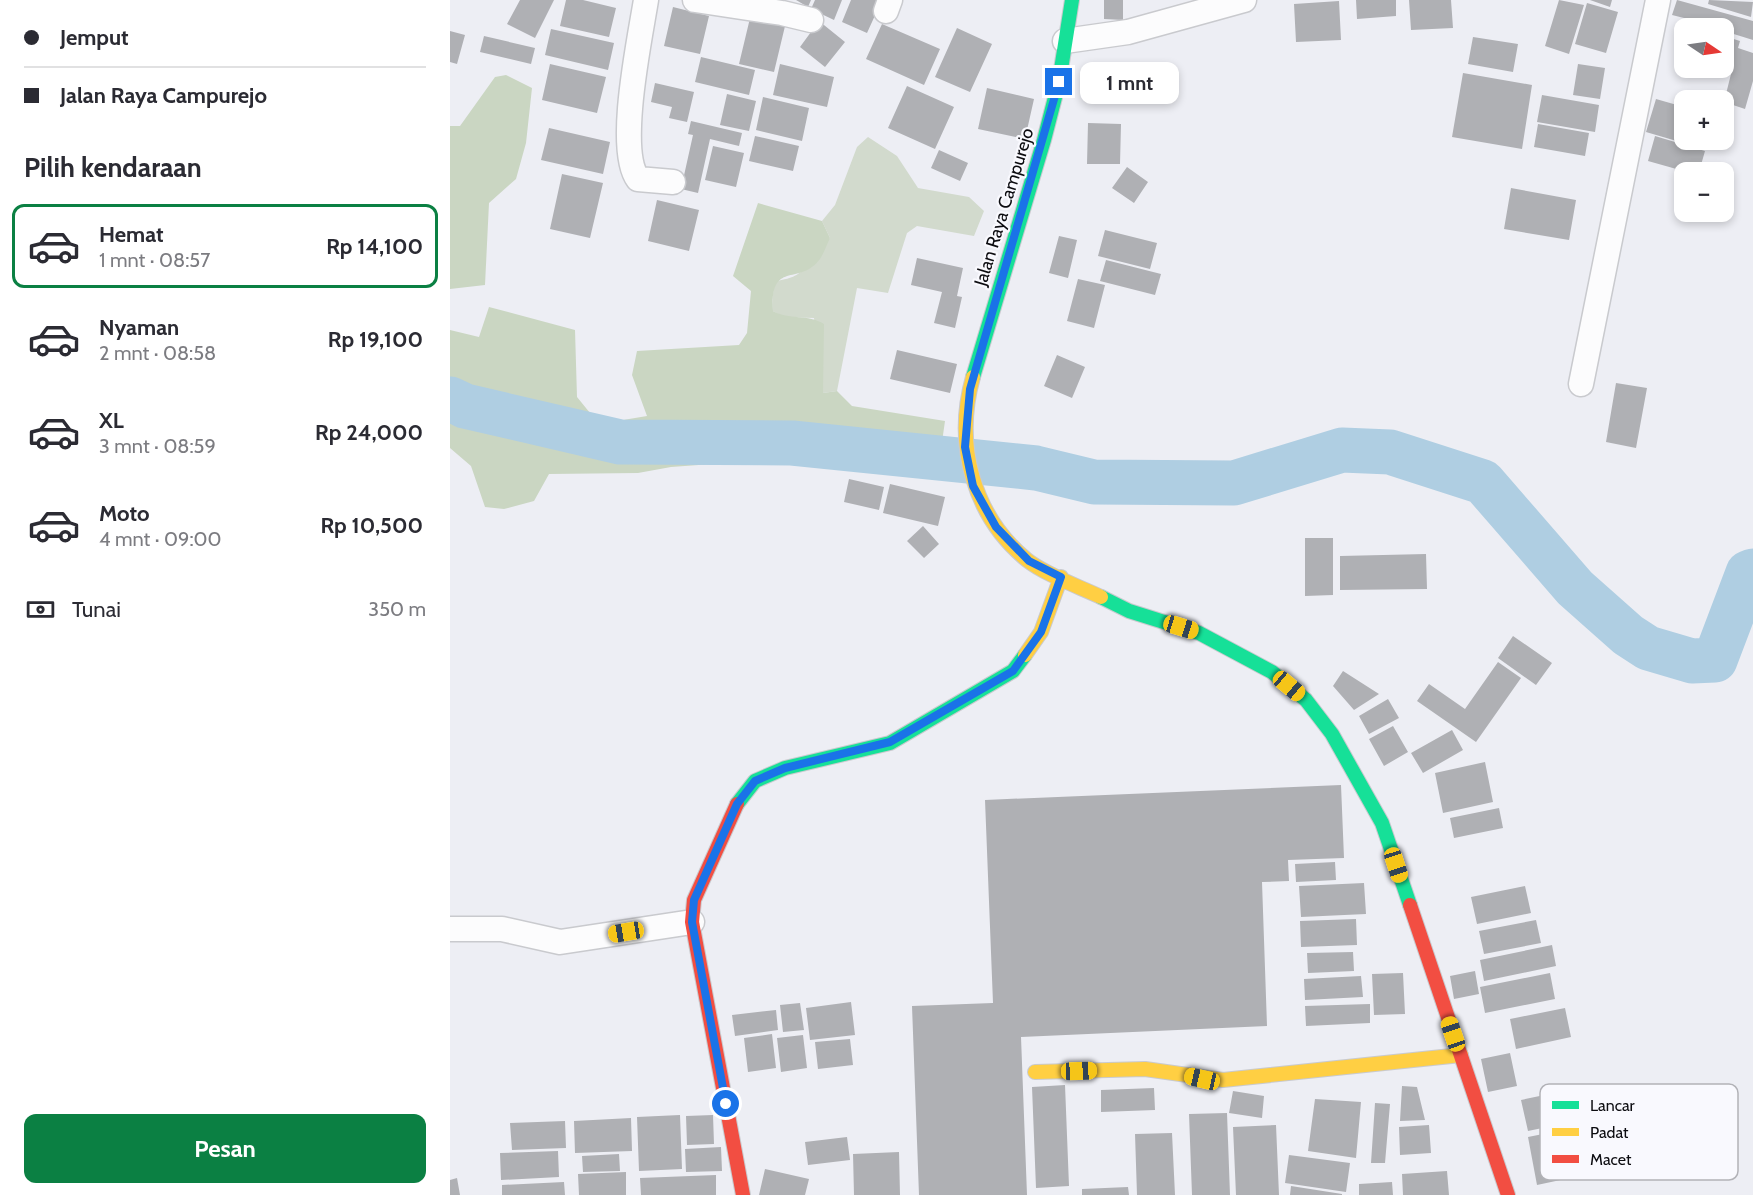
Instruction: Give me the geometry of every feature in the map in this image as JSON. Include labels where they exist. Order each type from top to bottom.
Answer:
[{"type":"main road","name":"Jalan Raya Campurejo","points":[[1072,0],[1059,82],[1044,140],[970,389],[965,447],[973,486],[996,527],[1029,561],[1129,611],[1199,633],[1272,672],[1305,700],[1332,734],[1382,823],[1508,1195]]},
{"type":"main road","points":[[743,1195],[692,922],[694,900],[737,804],[755,781],[785,768],[890,742],[1013,671],[1041,632],[1061,577]]},
{"type":"main road","points":[[1035,1072],[1144,1069],[1223,1080],[1461,1055]]},
{"type":"street","points":[[646,0],[631,106],[631,170],[638,179],[673,182]]},
{"type":"street","points":[[695,0],[782,13],[811,20]]},
{"type":"street","points":[[1065,41],[1128,32],[1244,0]]},
{"type":"street","points":[[1581,384],[1658,0]]},
{"type":"street","points":[[450,928],[502,929],[560,942],[692,922]]},
{"type":"shaded area","points":[[868,137],[897,156],[918,188],[969,197],[984,211],[974,236],[917,226],[907,233],[888,293],[857,288],[837,391],[823,393],[814,318],[784,317],[773,311],[774,288],[779,281],[802,271],[830,238],[822,221],[835,205],[857,147]]},
{"type":"green space","points":[[506,75],[532,88],[526,143],[516,179],[489,203],[485,285],[450,289],[450,126],[460,126],[495,77]]},
{"type":"green space","points":[[758,203],[822,221],[830,238],[820,259],[812,267],[781,279],[773,295],[773,311],[812,319],[824,324],[823,393],[837,391],[852,406],[945,421],[938,470],[850,459],[835,467],[754,461],[671,467],[638,473],[549,474],[534,501],[504,509],[485,507],[471,466],[450,448],[450,330],[479,337],[489,307],[575,330],[577,397],[599,424],[647,416],[632,375],[637,351],[739,345],[747,333],[751,291],[733,276]]},
{"type":"building","points":[[520,0],[554,0],[535,38],[507,24]]},
{"type":"building","points":[[566,0],[583,0],[616,8],[609,37],[560,26]]},
{"type":"building","points":[[796,0],[811,0],[808,7]]},
{"type":"building","points":[[815,0],[842,0],[834,20],[811,9]]},
{"type":"building","points":[[851,0],[882,0],[867,33],[842,22]]},
{"type":"building","points":[[1104,0],[1123,0],[1123,20],[1104,19]]},
{"type":"building","points":[[1356,0],[1396,0],[1396,16],[1357,19]]},
{"type":"building","points":[[1409,0],[1451,0],[1453,28],[1411,30]]},
{"type":"building","points":[[1559,0],[1584,5],[1569,54],[1545,46]]},
{"type":"building","points":[[1590,0],[1612,0],[1610,7]]},
{"type":"building","points":[[1677,0],[1753,21],[1753,40],[1734,34],[1734,18],[1684,18],[1672,15]]},
{"type":"building","points":[[1709,0],[1753,2],[1751,17],[1708,4]]},
{"type":"building","points":[[1339,1],[1341,40],[1296,42],[1294,4]]},
{"type":"building","points":[[1587,3],[1618,12],[1606,53],[1575,44]]},
{"type":"building","points":[[673,7],[709,16],[700,54],[664,46]]},
{"type":"building","points":[[751,14],[786,22],[774,72],[739,64]]},
{"type":"building","points":[[819,21],[845,42],[825,67],[800,47]]},
{"type":"building","points":[[882,24],[940,49],[924,85],[866,59]]},
{"type":"building","points":[[957,28],[992,44],[970,92],[935,77]]},
{"type":"building","points":[[551,29],[614,43],[608,70],[545,55]]},
{"type":"building","points":[[450,31],[465,35],[457,64],[450,62]]},
{"type":"building","points":[[484,36],[535,48],[531,64],[480,52]]},
{"type":"building","points":[[1473,37],[1518,44],[1513,72],[1468,64]]},
{"type":"building","points":[[1734,39],[1740,41],[1738,48],[1753,53],[1753,81],[1745,109],[1734,105],[1734,90],[1727,90],[1730,78],[1734,78]]},
{"type":"building","points":[[701,57],[755,70],[749,95],[695,82]]},
{"type":"building","points":[[550,64],[606,77],[597,113],[542,100]]},
{"type":"building","points":[[780,64],[834,77],[827,107],[773,95]]},
{"type":"building","points":[[1578,64],[1605,68],[1600,99],[1573,95]]},
{"type":"building","points":[[1099,73],[1125,74],[1124,101],[1099,101]]},
{"type":"building","points":[[1463,73],[1532,85],[1522,149],[1452,137]]},
{"type":"building","points":[[655,83],[694,92],[687,122],[669,118],[672,107],[651,102]]},
{"type":"building","points":[[907,86],[954,107],[935,149],[888,128]]},
{"type":"building","points":[[987,88],[1034,99],[1025,139],[978,129]]},
{"type":"building","points":[[727,94],[756,101],[749,131],[720,125]]},
{"type":"building","points":[[1542,95],[1599,105],[1595,132],[1537,122]]},
{"type":"building","points":[[763,97],[809,108],[802,141],[756,130]]},
{"type":"building","points":[[1656,99],[1674,104],[1674,140],[1646,132]]},
{"type":"building","points":[[691,121],[742,133],[739,146],[710,139],[698,193],[681,189],[693,135],[688,134]]},
{"type":"building","points":[[1088,123],[1121,124],[1120,164],[1087,164]]},
{"type":"building","points":[[1538,124],[1589,133],[1585,156],[1534,147]]},
{"type":"building","points":[[549,128],[610,142],[603,174],[541,160]]},
{"type":"building","points":[[755,136],[799,146],[793,171],[749,161]]},
{"type":"building","points":[[1655,136],[1674,142],[1674,150],[1705,151],[1702,162],[1674,162],[1674,168],[1648,161]]},
{"type":"building","points":[[713,146],[744,153],[736,187],[705,180]]},
{"type":"building","points":[[939,150],[968,163],[960,181],[931,168]]},
{"type":"building","points":[[1127,167],[1148,182],[1134,203],[1112,188]]},
{"type":"building","points":[[562,174],[603,183],[590,238],[550,229]]},
{"type":"building","points":[[1511,188],[1576,200],[1569,240],[1504,229]]},
{"type":"building","points":[[657,200],[699,210],[689,251],[648,241]]},
{"type":"building","points":[[1105,230],[1157,243],[1150,269],[1098,256]]},
{"type":"building","points":[[1059,236],[1077,240],[1068,278],[1049,273]]},
{"type":"building","points":[[917,258],[963,268],[957,296],[962,297],[955,328],[934,323],[942,292],[911,285]]},
{"type":"building","points":[[1106,260],[1161,274],[1155,295],[1100,281]]},
{"type":"building","points":[[1078,279],[1105,285],[1094,328],[1067,321]]},
{"type":"building","points":[[897,350],[957,364],[950,393],[890,379]]},
{"type":"building","points":[[1057,355],[1085,367],[1072,398],[1044,386]]},
{"type":"building","points":[[1616,383],[1647,388],[1636,448],[1606,442]]},
{"type":"building","points":[[849,479],[884,487],[879,510],[844,502]]},
{"type":"building","points":[[890,484],[945,497],[938,526],[883,513]]},
{"type":"building","points":[[923,526],[939,544],[924,558],[907,541]]},
{"type":"building","points":[[1305,538],[1333,538],[1333,595],[1305,596]]},
{"type":"building","points":[[1426,554],[1427,589],[1340,590],[1340,556]]},
{"type":"building","points":[[1513,636],[1552,663],[1536,685],[1498,658]]},
{"type":"building","points":[[1498,662],[1521,678],[1476,742],[1417,701],[1429,684],[1465,709]]},
{"type":"building","points":[[1343,671],[1379,694],[1354,710],[1333,686]]},
{"type":"building","points":[[1388,699],[1399,718],[1369,734],[1359,716]]},
{"type":"building","points":[[1393,726],[1408,752],[1384,766],[1369,739]]},
{"type":"building","points":[[1452,730],[1463,750],[1423,773],[1411,753]]},
{"type":"building","points":[[1485,762],[1493,802],[1443,813],[1435,773]]},
{"type":"building","points":[[1341,785],[1344,858],[1288,860],[1289,881],[1262,882],[1267,1026],[1021,1037],[1027,1195],[919,1195],[912,1006],[993,1003],[985,800]]},
{"type":"building","points":[[1499,808],[1503,828],[1454,838],[1450,818]]},
{"type":"building","points":[[1335,862],[1336,880],[1296,882],[1295,864]]},
{"type":"building","points":[[1364,883],[1366,914],[1301,917],[1299,886]]},
{"type":"building","points":[[1525,886],[1531,913],[1477,924],[1471,897]]},
{"type":"building","points":[[1356,919],[1357,945],[1301,947],[1300,921]]},
{"type":"building","points":[[1536,920],[1541,943],[1484,954],[1479,931]]},
{"type":"building","points":[[1552,945],[1556,966],[1484,981],[1480,960]]},
{"type":"building","points":[[1353,952],[1354,971],[1308,973],[1307,953]]},
{"type":"building","points":[[1475,971],[1479,994],[1454,999],[1450,976]]},
{"type":"building","points":[[1403,973],[1405,1014],[1374,1015],[1372,974]]},
{"type":"building","points":[[1550,973],[1555,999],[1485,1013],[1480,987]]},
{"type":"building","points":[[1361,976],[1363,997],[1305,1000],[1304,979]]},
{"type":"building","points":[[851,1002],[855,1035],[810,1040],[806,1008]]},
{"type":"building","points":[[800,1003],[804,1030],[783,1032],[780,1005]]},
{"type":"building","points":[[1370,1004],[1370,1023],[1306,1026],[1305,1006]]},
{"type":"building","points":[[1565,1008],[1571,1037],[1516,1049],[1510,1019]]},
{"type":"building","points":[[776,1010],[778,1030],[735,1036],[732,1015]]},
{"type":"building","points":[[772,1034],[776,1068],[748,1072],[744,1038]]},
{"type":"building","points":[[803,1035],[807,1068],[781,1072],[777,1038]]},
{"type":"building","points":[[850,1039],[853,1065],[818,1069],[815,1042]]},
{"type":"building","points":[[1510,1053],[1517,1086],[1488,1092],[1481,1059]]},
{"type":"building","points":[[1065,1085],[1069,1186],[1036,1188],[1032,1087]]},
{"type":"building","points":[[1402,1086],[1417,1087],[1425,1120],[1400,1121]]},
{"type":"building","points":[[1154,1088],[1155,1110],[1101,1112],[1101,1090]]},
{"type":"building","points":[[1233,1091],[1264,1096],[1262,1118],[1229,1113]]},
{"type":"building","points":[[1540,1096],[1540,1128],[1528,1131],[1521,1100]]},
{"type":"building","points":[[1315,1099],[1361,1102],[1356,1158],[1308,1151]]},
{"type":"building","points":[[1375,1103],[1390,1104],[1385,1163],[1371,1163]]},
{"type":"building","points":[[1227,1113],[1230,1195],[1192,1195],[1189,1114]]},
{"type":"building","points":[[680,1115],[682,1169],[639,1171],[637,1117]]},
{"type":"building","points":[[713,1115],[714,1144],[687,1145],[686,1116]]},
{"type":"building","points":[[631,1118],[632,1151],[575,1153],[574,1121]]},
{"type":"building","points":[[565,1121],[566,1148],[512,1150],[510,1123]]},
{"type":"building","points":[[1276,1125],[1279,1195],[1236,1195],[1233,1127]]},
{"type":"building","points":[[1429,1125],[1431,1153],[1400,1155],[1399,1127]]},
{"type":"building","points":[[1172,1133],[1175,1195],[1137,1195],[1135,1134]]},
{"type":"building","points":[[1540,1135],[1540,1180],[1560,1180],[1537,1185],[1528,1137]]},
{"type":"building","points":[[847,1137],[850,1160],[808,1165],[805,1142]]},
{"type":"building","points":[[721,1147],[722,1171],[686,1172],[685,1149]]},
{"type":"building","points":[[558,1151],[559,1177],[501,1180],[500,1153]]},
{"type":"building","points":[[899,1152],[900,1195],[854,1195],[853,1154]]},
{"type":"building","points":[[619,1154],[620,1171],[583,1172],[582,1156]]},
{"type":"building","points":[[1289,1155],[1350,1163],[1346,1192],[1285,1183]]},
{"type":"building","points":[[765,1169],[809,1179],[805,1195],[759,1195]]},
{"type":"building","points":[[1447,1171],[1449,1195],[1403,1195],[1402,1174]]},
{"type":"building","points":[[626,1172],[626,1195],[579,1195],[578,1174]]},
{"type":"building","points":[[716,1175],[716,1195],[641,1195],[640,1178]]},
{"type":"building","points":[[457,1178],[460,1195],[450,1195],[450,1180]]},
{"type":"building","points":[[564,1182],[565,1195],[502,1195],[502,1185]]},
{"type":"building","points":[[1392,1182],[1393,1195],[1359,1195],[1359,1184]]},
{"type":"building","points":[[1291,1186],[1342,1194],[1342,1195],[1290,1195]]},
{"type":"building","points":[[1128,1187],[1129,1195],[1082,1195],[1082,1189]]},
{"type":"waterway","points":[[450,399],[465,406],[620,442],[792,443],[1036,468],[1094,482],[1234,483],[1342,450],[1390,452],[1483,482],[1575,588],[1628,635],[1648,648],[1692,661],[1715,660],[1748,573],[1753,571]]},
{"type":"traffic: fast","points":[[973,377],[1044,140],[1059,82],[1072,0]]},
{"type":"traffic: fast","points":[[1101,597],[1129,611],[1199,633],[1272,672],[1306,700],[1332,734],[1382,823],[1410,905]]},
{"type":"traffic: fast","points":[[737,804],[755,781],[785,768],[890,743],[1013,671],[1025,655]]},
{"type":"traffic: slow","points":[[973,377],[968,402],[967,453],[981,500],[993,522],[1008,542],[1027,560],[1053,576],[1101,597]]},
{"type":"traffic: slow","points":[[1025,655],[1041,632],[1061,577]]},
{"type":"traffic: slow","points":[[1035,1072],[1145,1069],[1223,1080],[1461,1055]]},
{"type":"traffic: jam","points":[[737,804],[694,900],[692,922],[743,1195]]},
{"type":"traffic: jam","points":[[1410,905],[1508,1195]]},
{"type":"route","points":[[726,1104],[692,922],[694,900],[737,804],[755,781],[785,768],[890,742],[951,709],[1013,671],[1041,632],[1061,577],[1029,561],[996,527],[973,486],[965,447],[970,389],[1059,82]]}]
